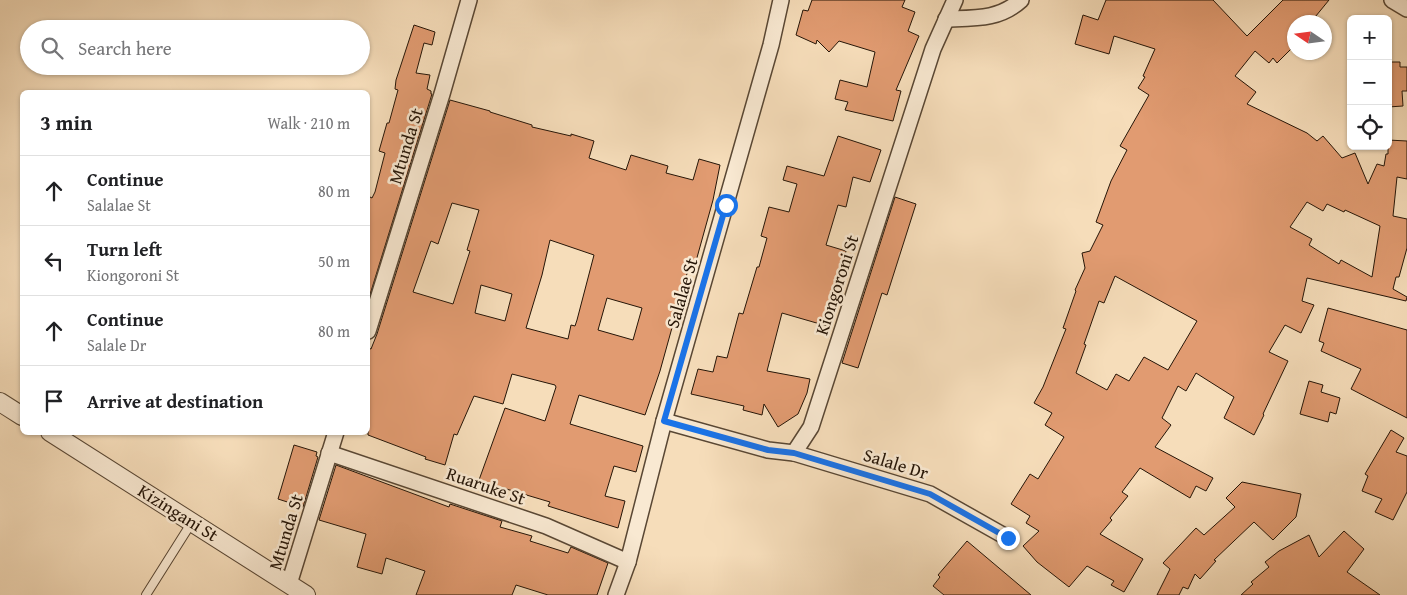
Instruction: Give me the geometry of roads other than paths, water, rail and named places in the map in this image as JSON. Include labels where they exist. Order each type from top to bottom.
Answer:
[{"type":"street","name":"Mtunda St","points":[[370,325],[439,104],[469,0]]},
{"type":"street","name":"Salalae St","points":[[616,595],[628,562],[664,421],[766,64],[781,0]]},
{"type":"street","name":"Kiongoroni St","points":[[794,453],[811,427],[933,49],[955,0]]},
{"type":"street","points":[[946,19],[984,17],[999,14],[1012,9],[1022,0]]},
{"type":"street","points":[[1392,0],[1407,9]]},
{"type":"street","points":[[0,402],[20,415]]},
{"type":"street","points":[[664,421],[768,450],[794,453]]},
{"type":"street","name":"Kizingani St","points":[[55,435],[306,595]]},
{"type":"street","name":"Mtunda St","points":[[289,584],[335,435]]},
{"type":"street","name":"Ruaruke St","points":[[330,453],[546,526],[628,562]]},
{"type":"street","name":"Salale Dr","points":[[794,453],[930,494],[1008,538]]},
{"type":"lane","points":[[146,595],[192,522]]}]
